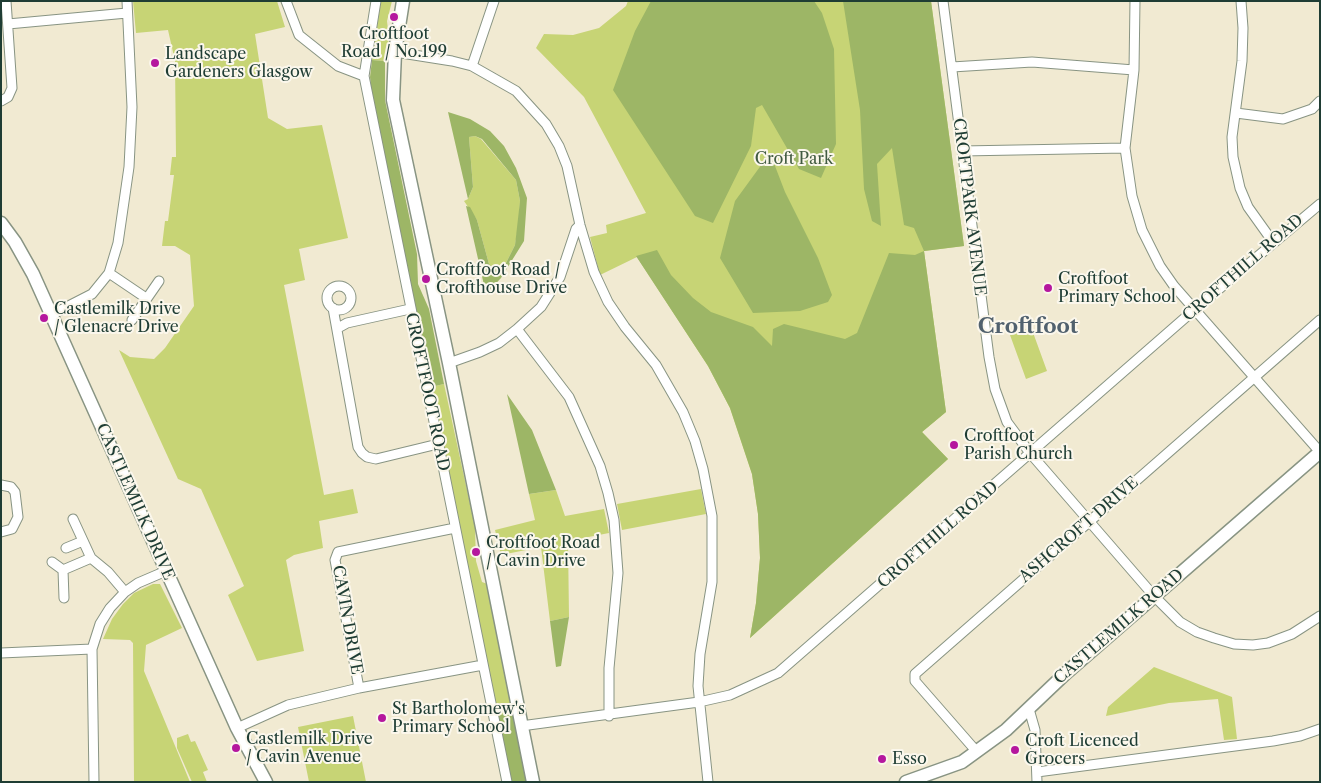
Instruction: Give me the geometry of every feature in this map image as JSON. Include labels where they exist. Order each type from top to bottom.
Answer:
[{"type":"street","points":[[1,101],[8,98],[12,88],[6,1]]},
{"type":"street","points":[[51,315],[92,294],[108,273],[118,243],[129,167],[132,107],[127,1]]},
{"type":"street","points":[[286,1],[300,35],[338,66],[364,76]]},
{"type":"street","name":"CROFTFOOT ROAD","points":[[376,1],[364,76],[506,782]]},
{"type":"street","name":"CROFTFOOT ROAD","points":[[403,1],[395,52],[393,100],[449,363],[533,782]]},
{"type":"street","points":[[472,66],[494,1]]},
{"type":"street","name":"CROFTPARK AVENUE","points":[[943,1],[995,389],[1007,422],[1030,453],[1154,596],[1180,622],[1197,632],[1234,644],[1268,643],[1298,631],[1320,616]]},
{"type":"street","points":[[1135,1],[1134,70],[1125,148],[1132,196],[1142,230],[1160,266],[1194,310],[1320,452]]},
{"type":"street","points":[[1240,1],[1243,28],[1236,113],[1232,137],[1233,157],[1240,188],[1248,207],[1273,242]]},
{"type":"street","points":[[8,24],[127,13]]},
{"type":"street","points":[[395,52],[472,66],[516,92],[546,124],[559,146],[567,166],[580,225],[594,272],[608,302],[669,387],[695,441],[703,469],[712,516],[714,546],[709,608],[700,654],[699,702],[708,782]]},
{"type":"street","points":[[952,68],[1032,62],[1134,70]]},
{"type":"street","points":[[1236,113],[1283,118],[1312,109],[1320,101]]},
{"type":"street","points":[[962,151],[1125,148]]},
{"type":"street","name":"CROFTHILL ROAD","points":[[521,726],[609,716],[699,702],[730,695],[750,687],[792,664],[1194,310],[1320,204]]},
{"type":"street","name":"CASTLEMILK DRIVE","points":[[1,223],[15,242],[31,270],[237,728],[266,782]]},
{"type":"street","points":[[449,363],[480,352],[517,329],[551,294],[560,277],[576,229],[580,225]]},
{"type":"street","points":[[108,273],[146,298]]},
{"type":"street","points":[[132,320],[159,281]]},
{"type":"street","points":[[332,308],[334,323],[338,328]]},
{"type":"street","points":[[410,309],[347,323],[338,328],[336,336],[358,447],[367,457],[376,459],[438,444]]},
{"type":"street","name":"ASHCROFT DRIVE","points":[[977,752],[916,681],[915,674],[1320,320]]},
{"type":"street","points":[[517,329],[569,397],[600,466],[610,502],[618,548],[618,573],[609,668],[609,716]]},
{"type":"street","name":"CASTLEMILK ROAD","points":[[906,782],[937,772],[977,752],[1320,452]]},
{"type":"street","points":[[1,484],[6,484],[15,492],[18,518],[12,529],[1,532]]},
{"type":"street","points":[[73,519],[91,558],[108,572],[125,592]]},
{"type":"street","name":"CAVIN DRIVE","points":[[359,688],[335,560],[338,552],[455,528]]},
{"type":"street","points":[[66,548],[83,542]]},
{"type":"street","points":[[63,570],[91,558]]},
{"type":"street","points":[[52,562],[63,570]]},
{"type":"street","points":[[63,570],[64,598]]},
{"type":"street","points":[[94,782],[92,649],[100,624],[110,608],[125,592],[138,583],[166,571]]},
{"type":"street","points":[[1,653],[92,649]]},
{"type":"street","points":[[237,728],[288,705],[359,688],[483,665]]},
{"type":"street","points":[[1028,709],[1035,730],[1037,777],[1272,741],[1300,736],[1320,729]]},
{"type":"green space","points":[[133,1],[277,1],[285,27],[255,34],[268,118],[287,129],[322,125],[348,238],[299,249],[305,280],[284,285],[324,495],[353,489],[358,513],[319,521],[323,548],[294,555],[286,560],[304,651],[257,661],[228,595],[244,586],[201,489],[178,479],[119,350],[130,357],[154,359],[165,348],[194,306],[190,255],[175,246],[162,246],[165,221],[168,221],[174,175],[170,175],[172,157],[176,157],[175,61],[168,30],[136,33]]},
{"type":"green space","points":[[381,1],[392,1],[387,21],[389,38],[385,61],[372,60]]},
{"type":"green space","name":"Croft Park","points":[[628,1],[931,1],[964,246],[924,251],[946,412],[922,432],[948,459],[750,638],[756,603],[760,558],[758,514],[752,474],[730,408],[708,366],[637,257],[600,275],[590,237],[607,233],[606,225],[646,213],[584,97],[536,48],[544,34],[573,35],[599,28],[626,6]]},
{"type":"green space","points":[[651,1],[814,1],[822,13],[834,49],[836,144],[821,178],[799,169],[762,105],[756,108],[751,146],[713,223],[695,216],[613,90],[635,31]]},
{"type":"green space","points":[[843,1],[931,1],[964,246],[924,251],[914,228],[904,225],[892,148],[877,164],[881,226],[872,221],[864,189],[860,110]]},
{"type":"green space","points":[[372,60],[385,61],[385,100],[417,254],[418,284],[429,309],[444,384],[431,387],[372,96],[370,77]]},
{"type":"green space","points":[[448,112],[470,119],[490,131],[504,146],[516,168],[527,198],[524,241],[501,278],[486,294],[466,206],[470,207],[477,220],[489,264],[494,268],[504,267],[515,245],[520,201],[516,180],[482,139],[475,136],[469,137],[473,187],[468,199]]},
{"type":"green space","points":[[475,136],[481,139],[516,180],[520,201],[519,221],[515,245],[504,267],[494,268],[489,264],[477,220],[464,201],[468,199],[473,187],[469,137]]},
{"type":"green space","points":[[770,153],[785,192],[818,258],[832,295],[828,302],[800,311],[753,313],[720,258],[735,201]]},
{"type":"green space","points":[[657,250],[671,275],[693,298],[711,312],[753,327],[772,346],[773,329],[784,324],[845,339],[857,333],[889,253],[915,255],[924,251],[946,412],[922,432],[948,459],[750,638],[756,603],[760,558],[758,514],[752,474],[730,408],[708,366],[636,256]]},
{"type":"green space","points":[[1031,327],[1047,371],[1026,379],[1010,335]]},
{"type":"green space","points":[[444,384],[475,527],[476,561],[482,582],[490,585],[514,710],[498,716],[431,387]]},
{"type":"green space","points":[[507,394],[532,430],[556,490],[529,494]]},
{"type":"green space","points":[[701,489],[706,514],[622,530],[617,504]]},
{"type":"green space","points":[[556,490],[565,516],[604,509],[609,533],[568,541],[569,617],[550,621],[541,547],[501,555],[495,530],[535,520],[529,494]]},
{"type":"green space","points":[[153,584],[160,584],[182,628],[146,645],[144,671],[190,782],[134,782],[133,643],[130,640],[103,639],[112,619],[123,604],[134,593]]},
{"type":"green space","points":[[569,617],[561,666],[556,667],[550,621]]},
{"type":"green space","points":[[1154,667],[1232,697],[1237,739],[1224,740],[1218,699],[1169,703],[1106,716],[1108,707]]},
{"type":"green space","points":[[514,710],[527,782],[511,782],[498,716]]},
{"type":"green space","points":[[353,716],[366,782],[309,782],[298,727]]},
{"type":"green space","points":[[188,734],[191,742],[195,741],[208,770],[203,772],[207,782],[192,782],[177,748],[177,738]]},
{"type":"place","name":"Croftfoot Road / No.199","points":[[394,17]]},
{"type":"place","name":"Landscape Gardeners Glasgow","points":[[155,63]]},
{"type":"place","name":"Croftfoot Road / Crofthouse Drive","points":[[426,279]]},
{"type":"place","name":"Croftfoot Primary School","points":[[1048,288]]},
{"type":"place","name":"Castlemilk Drive / Glenacre Drive","points":[[44,318]]},
{"type":"place","name":"Croftfoot Parish Church","points":[[954,445]]},
{"type":"place","name":"Croftfoot Road / Cavin Drive","points":[[476,552]]},
{"type":"place","name":"St Bartholomew's Primary School","points":[[382,718]]},
{"type":"place","name":"Castlemilk Drive / Cavin Avenue","points":[[236,748]]},
{"type":"place","name":"Croft Licenced Grocers","points":[[1015,750]]},
{"type":"place","name":"Esso","points":[[882,759]]},
{"type":"district","name":"Croftfoot","points":[[1028,327]]}]
